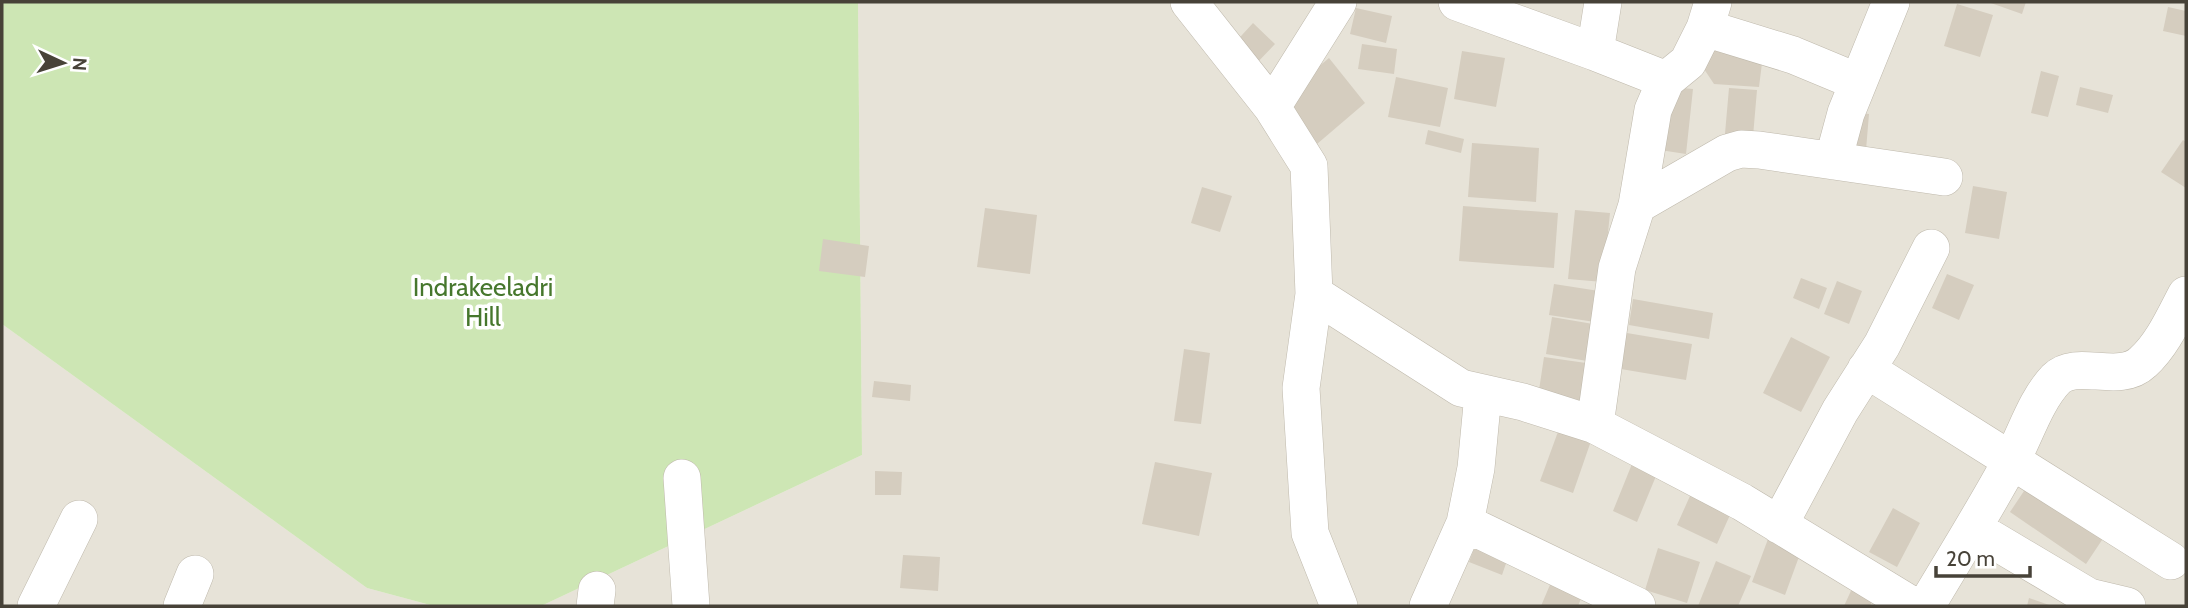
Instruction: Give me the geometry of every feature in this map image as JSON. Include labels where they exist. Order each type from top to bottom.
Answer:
[{"type":"street","points":[[1189,2],[1272,107],[1309,166],[1314,295],[1301,388],[1310,533],[1339,606]]},
{"type":"street","points":[[1272,107],[1338,2]]},
{"type":"street","points":[[1457,2],[1666,80]]},
{"type":"street","points":[[1595,52],[1603,2]]},
{"type":"street","points":[[1833,161],[1846,113],[1891,2]]},
{"type":"street","points":[[1595,425],[1617,268],[1637,205],[1653,110],[1666,80],[1688,62],[1709,15],[1858,82]]},
{"type":"street","points":[[1637,205],[1727,153],[1741,149],[1944,177]]},
{"type":"street","points":[[1779,525],[1840,411],[1882,345],[1931,248]]},
{"type":"street","points":[[1314,295],[1461,388],[1523,402],[1595,425],[1742,502],[1913,606]]},
{"type":"street","points":[[1926,606],[2010,462],[2047,388],[2060,375],[2076,370],[2117,373],[2142,364],[2181,318]]},
{"type":"street","points":[[1866,369],[2171,561]]},
{"type":"street","points":[[1428,606],[1465,523],[1476,468],[1483,394]]},
{"type":"street","points":[[682,478],[691,606]]},
{"type":"street","points":[[36,606],[79,519]]},
{"type":"street","points":[[1465,523],[1637,606]]},
{"type":"street","points":[[1973,528],[2089,597],[2127,606]]},
{"type":"shaded area","points":[[858,2],[2186,2],[2186,606],[541,606],[862,455]]},
{"type":"shaded area","points":[[2,324],[367,588],[434,606],[2,606]]},
{"type":"green space","name":"Indrakeeladri Hill","points":[[2,2],[858,2],[862,455],[541,606],[434,606],[367,588],[2,324]]},
{"type":"building","points":[[1988,2],[2026,2],[2022,14]]},
{"type":"building","points":[[1957,4],[1993,15],[1980,57],[1944,46]]},
{"type":"building","points":[[2168,7],[2186,11],[2186,36],[2163,31]]},
{"type":"building","points":[[1356,8],[1392,16],[1386,43],[1350,34]]},
{"type":"building","points":[[1253,23],[1275,44],[1252,68],[1231,47]]},
{"type":"building","points":[[1709,31],[1764,47],[1759,87],[1714,84],[1698,60]]},
{"type":"building","points":[[1362,44],[1397,49],[1394,74],[1358,69]]},
{"type":"building","points":[[1462,51],[1505,58],[1496,107],[1454,99]]},
{"type":"building","points":[[1329,58],[1365,103],[1317,144],[1280,99]]},
{"type":"building","points":[[2041,71],[2059,76],[2048,117],[2031,113]]},
{"type":"building","points":[[1396,77],[1448,88],[1440,127],[1388,117]]},
{"type":"building","points":[[2080,87],[2113,95],[2108,113],[2076,105]]},
{"type":"building","points":[[1682,88],[1693,89],[1686,154],[1660,150],[1664,102]]},
{"type":"building","points":[[1729,88],[1757,90],[1752,148],[1724,145]]},
{"type":"building","points":[[1840,111],[1869,114],[1865,162],[1835,159]]},
{"type":"building","points":[[1428,130],[1464,139],[1461,153],[1425,144]]},
{"type":"building","points":[[2183,140],[2186,142],[2186,188],[2161,172]]},
{"type":"building","points":[[1472,143],[1539,148],[1536,202],[1468,197]]},
{"type":"building","points":[[1973,186],[2007,192],[1999,239],[1965,233]]},
{"type":"building","points":[[1202,187],[1232,196],[1220,232],[1191,223]]},
{"type":"building","points":[[1463,206],[1558,213],[1554,268],[1459,261]]},
{"type":"building","points":[[985,208],[1037,215],[1030,274],[977,267]]},
{"type":"building","points":[[1575,210],[1610,213],[1603,282],[1568,279]]},
{"type":"building","points":[[823,239],[869,246],[865,277],[819,271]]},
{"type":"building","points":[[1947,274],[1974,285],[1959,320],[1932,308]]},
{"type":"building","points":[[1801,278],[1827,288],[1819,309],[1793,298]]},
{"type":"building","points":[[1837,281],[1862,291],[1849,324],[1824,314]]},
{"type":"building","points":[[1554,284],[1599,291],[1595,322],[1549,315]]},
{"type":"building","points":[[1633,299],[1713,313],[1709,339],[1629,325]]},
{"type":"building","points":[[1552,317],[1599,325],[1593,362],[1546,354]]},
{"type":"building","points":[[1621,332],[1692,344],[1686,380],[1615,368]]},
{"type":"building","points":[[1791,337],[1830,357],[1801,412],[1763,393]]},
{"type":"building","points":[[1184,349],[1210,353],[1201,424],[1174,421]]},
{"type":"building","points":[[1544,357],[1593,364],[1586,404],[1538,397]]},
{"type":"building","points":[[874,381],[911,385],[910,401],[872,397]]},
{"type":"building","points":[[1559,429],[1591,441],[1573,493],[1540,481]]},
{"type":"building","points":[[1636,454],[1661,464],[1637,522],[1613,511]]},
{"type":"building","points":[[1155,462],[1212,473],[1199,536],[1142,524]]},
{"type":"building","points":[[875,471],[902,472],[901,495],[875,495]]},
{"type":"building","points":[[2028,485],[2104,537],[2086,564],[2010,512]]},
{"type":"building","points":[[1694,487],[1734,506],[1717,544],[1677,525]]},
{"type":"building","points":[[1893,508],[1920,523],[1897,567],[1869,552]]},
{"type":"building","points":[[1771,531],[1804,543],[1785,595],[1752,582]]},
{"type":"building","points":[[1479,536],[1511,549],[1502,575],[1469,562]]},
{"type":"building","points":[[1658,548],[1700,562],[1687,603],[1645,590]]},
{"type":"building","points":[[903,555],[940,557],[938,591],[900,588]]},
{"type":"building","points":[[1716,561],[1751,576],[1738,606],[1698,606]]},
{"type":"building","points":[[1555,573],[1586,586],[1578,606],[1541,606]]},
{"type":"building","points":[[1855,582],[1877,592],[1870,606],[1844,606]]},
{"type":"building","points":[[2029,598],[2052,606],[2027,606]]}]
